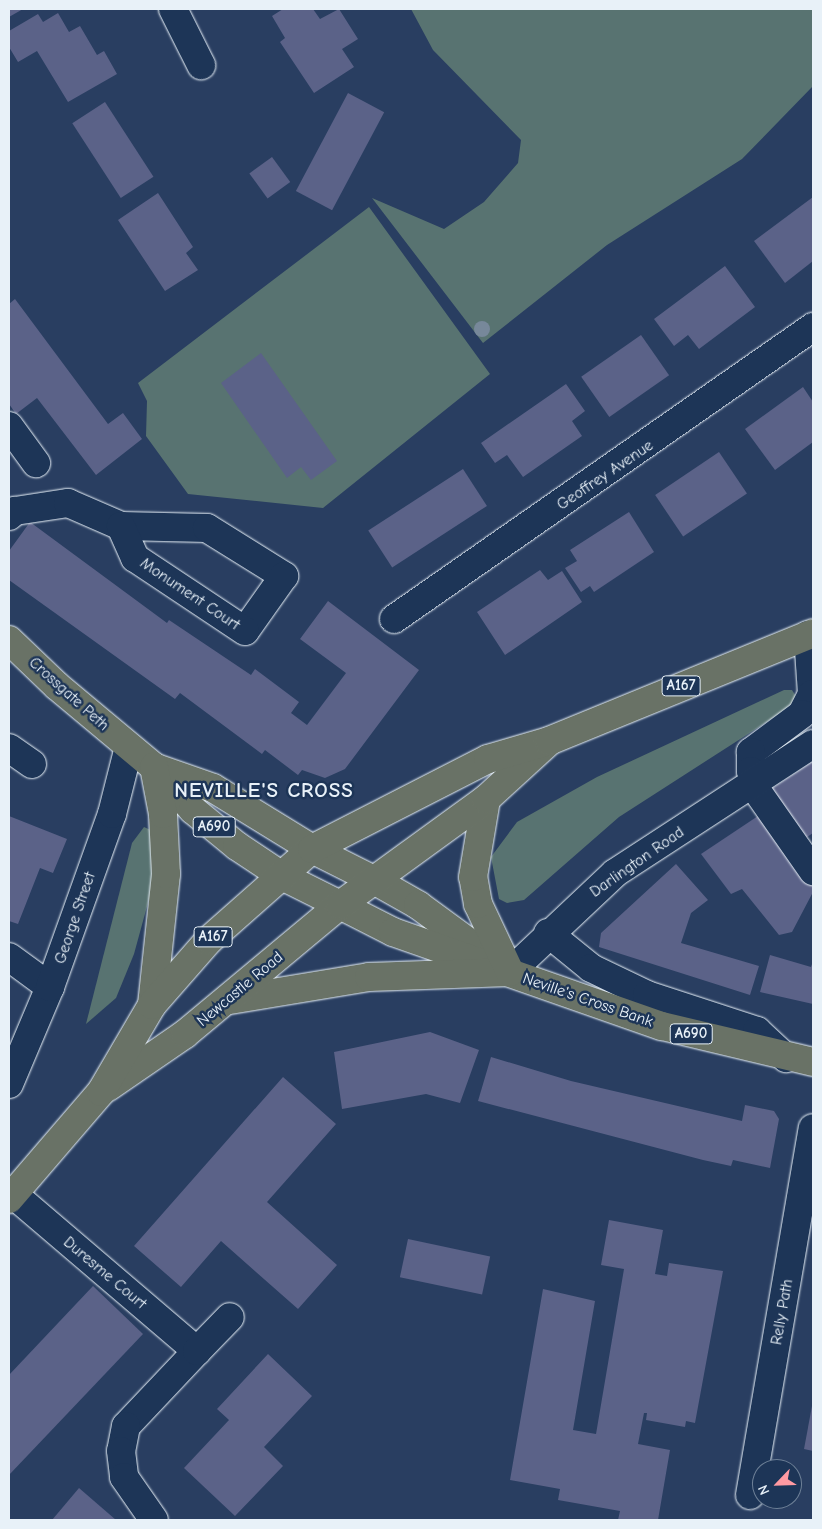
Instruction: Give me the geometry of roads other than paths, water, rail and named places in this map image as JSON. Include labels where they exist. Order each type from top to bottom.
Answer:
[{"type":"main road","name":"A167","points":[[312,849],[488,759],[549,741],[811,634]]},
{"type":"main road","name":"Crossgate Peth","points":[[9,640],[129,747]]},
{"type":"main road","name":"A167","points":[[374,880],[486,799],[549,741]]},
{"type":"main road","name":"A690","points":[[129,747],[154,767],[193,810],[237,846],[282,876],[340,905]]},
{"type":"main road","name":"A690","points":[[154,767],[213,788],[312,849],[374,880]]},
{"type":"main road","points":[[152,1005],[166,874],[163,814],[154,767]]},
{"type":"main road","points":[[228,1000],[369,977],[510,972],[478,904],[473,877],[486,799]]},
{"type":"main road","name":"Newcastle Road","points":[[11,1197],[101,1092],[152,1005],[209,940],[312,849]]},
{"type":"main road","name":"Newcastle Road","points":[[101,1092],[228,1000],[340,905],[374,880]]},
{"type":"main road","name":"Neville's Cross Bank","points":[[374,880],[418,905],[510,972]]},
{"type":"main road","name":"Neville's Cross Bank","points":[[340,905],[392,932],[662,1026],[786,1058],[813,1062]]},
{"type":"street","points":[[174,9],[201,64]]},
{"type":"street","name":"Geoffrey Avenue","points":[[394,619],[813,327]]},
{"type":"street","points":[[9,426],[36,463]]},
{"type":"street","name":"Monument Court","points":[[9,516],[15,511],[68,503],[121,526],[207,528],[284,576],[245,630],[135,558],[121,526]]},
{"type":"street","points":[[811,634],[812,694],[802,714],[751,752],[752,783],[813,871]]},
{"type":"street","name":"Darlington Road","points":[[510,972],[548,933],[615,873],[813,744]]},
{"type":"street","name":"George Street","points":[[9,1084],[50,987],[112,814],[129,747]]},
{"type":"street","points":[[9,748],[32,764]]},
{"type":"street","points":[[548,933],[591,968],[647,995],[757,1031],[786,1058]]},
{"type":"street","points":[[9,957],[50,987]]},
{"type":"street","name":"Relly Path","points":[[750,1495],[813,1128]]},
{"type":"street","name":"Duresme Court","points":[[11,1197],[197,1351]]},
{"type":"street","points":[[154,1520],[124,1477],[121,1451],[126,1426],[230,1317]]},
{"type":"district","name":"NEVILLE'S CROSS","points":[[264,790]]}]
